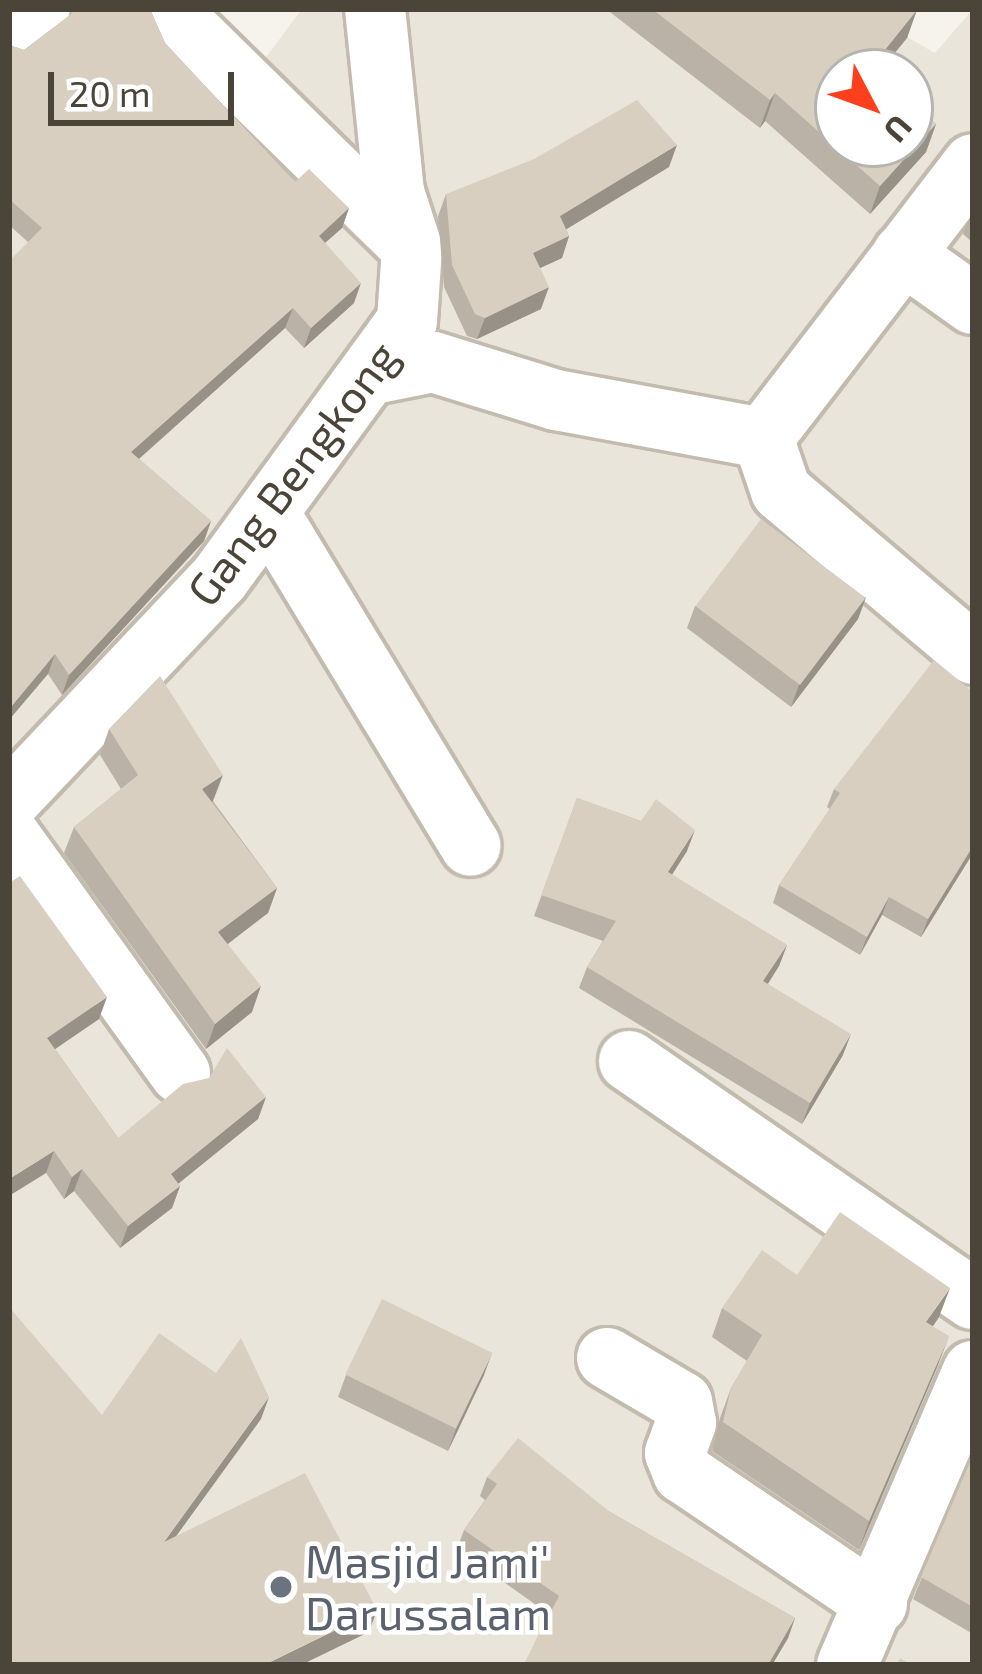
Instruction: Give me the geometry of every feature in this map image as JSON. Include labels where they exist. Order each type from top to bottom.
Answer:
[{"type":"street","points":[[9,36],[40,9]]},
{"type":"street","points":[[168,9],[412,248]]},
{"type":"street","name":"Gang Bengkong","points":[[9,801],[219,578],[374,374],[406,321],[412,248],[394,192],[374,9]]},
{"type":"street","points":[[763,438],[973,164]]},
{"type":"street","points":[[903,254],[973,304]]},
{"type":"street","points":[[374,374],[433,362],[556,400],[763,438]]},
{"type":"street","points":[[763,438],[781,491],[973,654]]},
{"type":"street","points":[[269,513],[471,846]]},
{"type":"street","points":[[9,835],[180,1073]]},
{"type":"street","points":[[629,1061],[973,1299]]},
{"type":"street","points":[[607,1358],[682,1402],[686,1423],[675,1453],[683,1473],[877,1604]]},
{"type":"street","points":[[847,1665],[973,1371]]},
{"type":"shaded area","points":[[9,9],[131,9],[231,104],[302,9],[858,9],[926,48],[814,48],[814,168],[934,168],[934,52],[973,9],[973,1665],[9,1665]]},
{"type":"building","points":[[72,9],[150,9],[165,43],[295,182],[309,169],[349,208],[319,236],[361,283],[311,328],[293,308],[131,452],[211,521],[69,675],[55,654],[9,709],[9,261],[42,228],[9,199],[9,45],[24,50]]},
{"type":"building","points":[[652,9],[917,10],[886,48],[814,48],[814,128],[775,93],[770,100]]},
{"type":"building","points":[[637,100],[677,145],[560,216],[569,236],[533,253],[549,287],[485,318],[475,314],[452,265],[446,194],[534,159]]},
{"type":"building","points":[[860,168],[896,168],[880,186]]},
{"type":"building","points":[[761,519],[866,598],[800,685],[695,606]]},
{"type":"building","points":[[934,660],[973,692],[973,846],[928,919],[889,897],[867,937],[779,885],[840,793],[834,789]]},
{"type":"building","points":[[160,676],[223,775],[202,789],[277,888],[218,932],[261,986],[215,1024],[74,827],[138,775],[109,729]]},
{"type":"building","points":[[577,798],[641,821],[656,799],[695,830],[668,872],[787,945],[763,981],[851,1034],[810,1103],[587,967],[616,921],[541,895]]},
{"type":"building","points":[[20,876],[107,997],[47,1038],[118,1138],[183,1084],[209,1078],[227,1048],[266,1097],[171,1174],[180,1186],[128,1226],[82,1169],[72,1177],[54,1151],[9,1179],[9,883]]},
{"type":"building","points":[[840,1212],[950,1288],[926,1322],[949,1336],[869,1521],[723,1422],[731,1388],[762,1335],[722,1308],[762,1250],[797,1275]]},
{"type":"building","points":[[382,1299],[493,1353],[456,1428],[345,1374]]},
{"type":"building","points":[[9,1307],[102,1415],[159,1333],[216,1373],[241,1338],[269,1397],[164,1542],[305,1473],[377,1610],[264,1665],[9,1665]]},
{"type":"building","points":[[518,1438],[610,1512],[795,1618],[768,1665],[525,1662],[559,1596],[464,1530],[497,1484],[487,1477]]},
{"type":"building","points":[[973,1455],[973,1607],[921,1577]]},
{"type":"place","name":"Masjid Jami' Darussalam","points":[[281,1587]]}]
